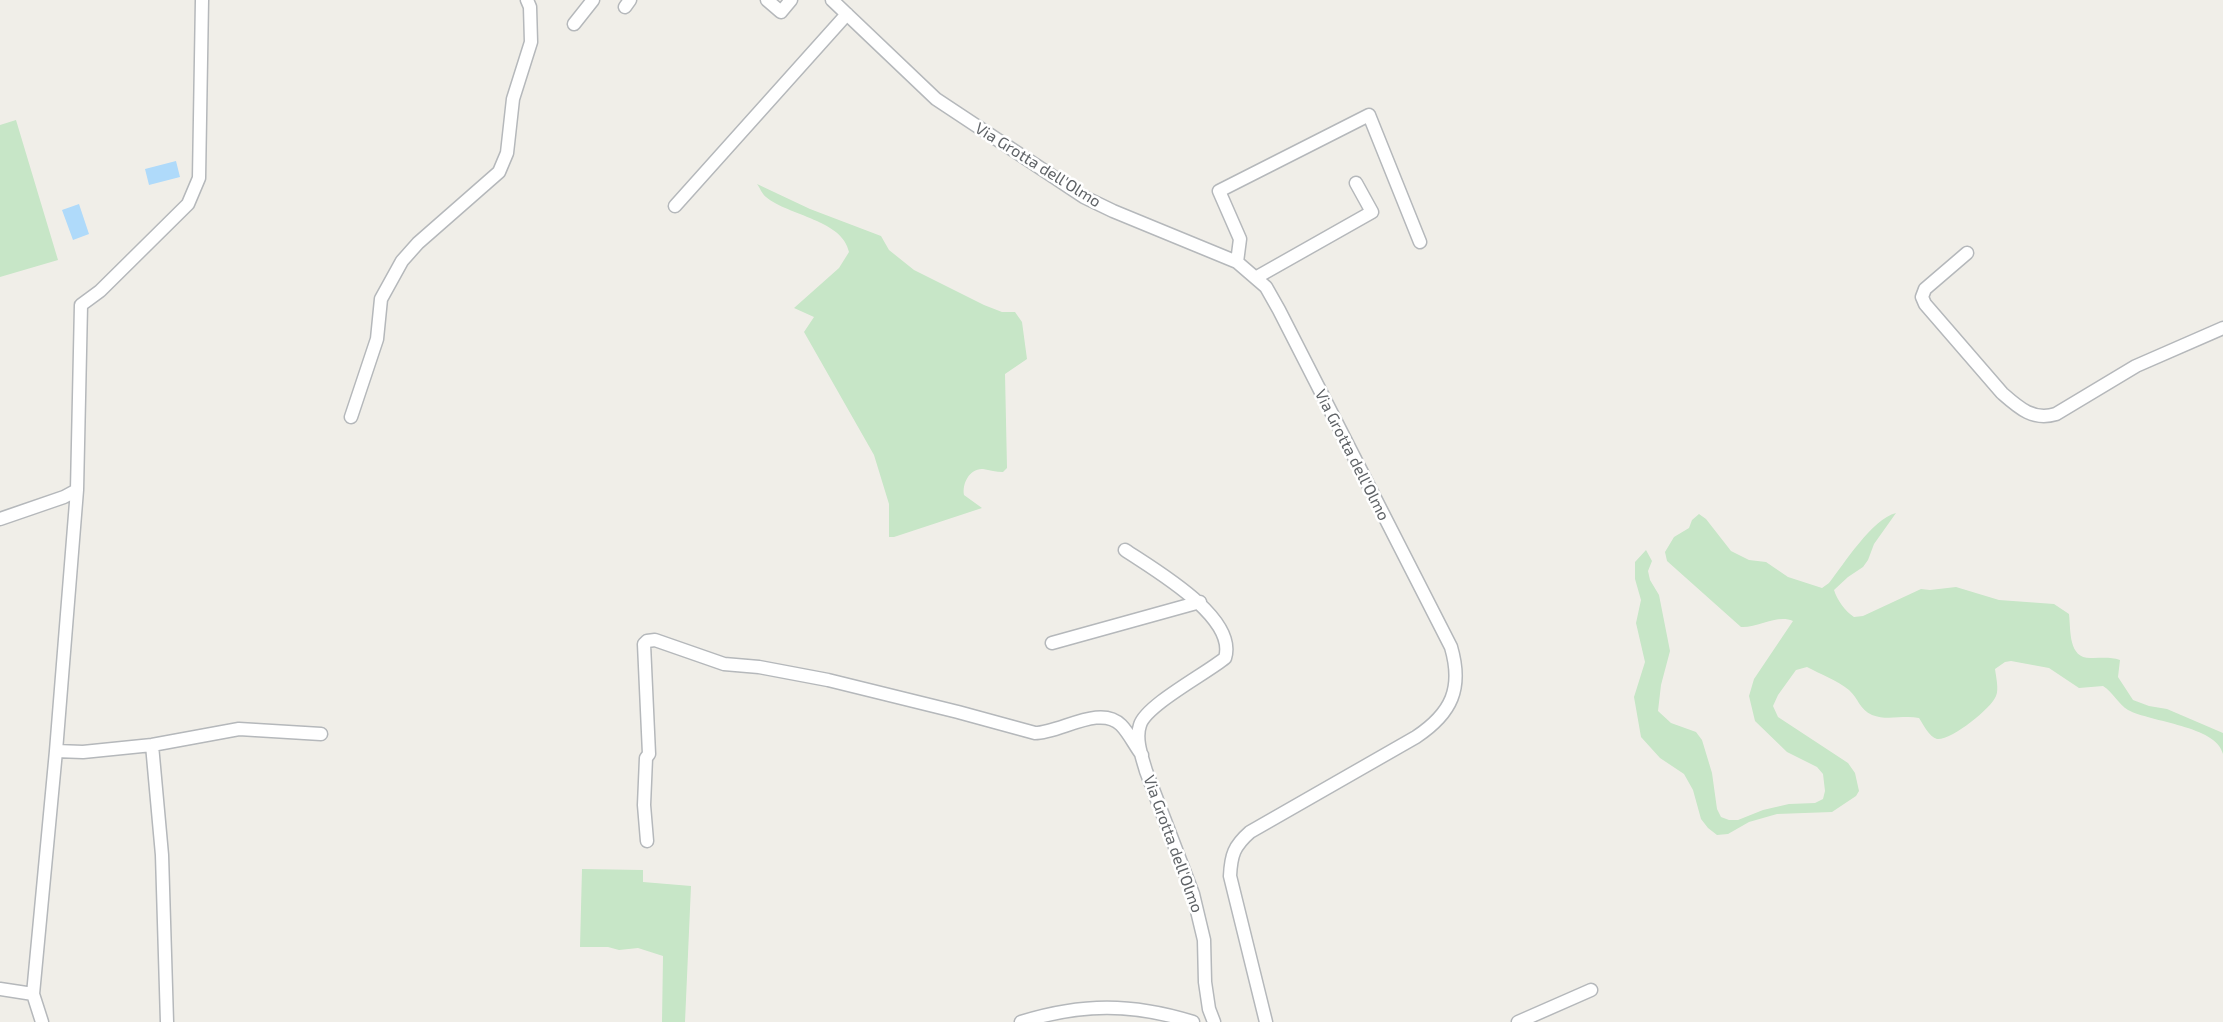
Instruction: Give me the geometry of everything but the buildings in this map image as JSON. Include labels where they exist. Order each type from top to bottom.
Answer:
[{"type":"street","points":[[42,1022],[33,994],[56,751],[77,490],[81,305],[100,291],[188,204],[199,178],[202,0]]},
{"type":"street","points":[[351,417],[377,340],[381,299],[402,261],[418,243],[499,172],[507,153],[513,99],[531,42],[528,0]]},
{"type":"street","points":[[574,24],[593,0]]},
{"type":"street","points":[[767,0],[781,12],[791,0]]},
{"type":"street","name":"Via Grotta dell'Olmo","points":[[832,0],[936,99],[1084,197],[1113,211],[1237,262],[1266,287],[1280,310],[1451,646],[1456,664],[1455,690],[1446,711],[1430,728],[1250,832],[1238,843],[1230,864],[1230,876],[1266,1022]]},
{"type":"street","points":[[675,206],[846,14]]},
{"type":"street","points":[[1237,262],[1240,240],[1219,191],[1369,116],[1420,242]]},
{"type":"street","points":[[1256,277],[1372,212],[1356,183]]},
{"type":"street","points":[[1967,253],[1925,289],[1922,297],[1925,304],[2002,394],[2019,407],[2034,415],[2044,417],[2056,414],[2136,366],[2223,328]]},
{"type":"street","points":[[0,519],[64,497],[77,490]]},
{"type":"street","points":[[1125,550],[1200,602],[1222,634],[1226,652],[1225,658],[1167,698],[1140,723],[1139,736],[1142,755]]},
{"type":"street","points":[[1052,643],[1200,602]]},
{"type":"street","points":[[647,841],[644,805],[646,758],[649,754],[644,644],[647,641],[655,640],[724,664],[759,667],[828,680],[1035,733],[1053,730],[1084,720],[1107,718],[1122,726],[1142,755]]},
{"type":"street","points":[[56,751],[83,752],[152,745],[239,729],[321,734]]},
{"type":"street","points":[[152,745],[162,855],[167,1022]]},
{"type":"street","name":"Via Grotta dell'Olmo","points":[[1142,755],[1193,894],[1204,940],[1204,982],[1209,1009],[1214,1022]]},
{"type":"street","points":[[0,989],[33,994]]},
{"type":"street","points":[[1518,1022],[1592,990]]},
{"type":"street","points":[[1021,1022],[1044,1015],[1095,1006],[1126,1008],[1174,1016],[1192,1022]]},
{"type":"green space","points":[[16,120],[58,260],[0,277],[0,125]]},
{"type":"green space","points":[[757,184],[810,209],[881,236],[889,250],[914,270],[984,305],[1002,312],[1015,312],[1022,322],[1027,359],[1005,374],[1007,468],[1003,472],[978,469],[968,477],[964,486],[964,495],[982,508],[889,537],[889,504],[874,455],[804,332],[814,317],[794,308],[839,268],[849,252],[845,241],[826,226],[776,204],[765,196]]},
{"type":"green space","points":[[1896,513],[1874,544],[1863,567],[1834,590],[1842,605],[1854,617],[1863,616],[1921,589],[1930,590],[1956,587],[1999,600],[2054,604],[2069,614],[2072,644],[2079,654],[2085,657],[2120,660],[2118,677],[2133,700],[2149,706],[2167,709],[2223,733],[2223,754],[2218,745],[2209,737],[2182,726],[2128,710],[2103,686],[2079,688],[2049,668],[2011,661],[2005,662],[1995,669],[1997,690],[1993,702],[1979,716],[1960,730],[1937,739],[1929,733],[1919,718],[1883,718],[1868,713],[1844,686],[1807,667],[1796,670],[1778,695],[1773,706],[1778,717],[1848,763],[1855,773],[1859,791],[1856,796],[1832,812],[1777,814],[1749,822],[1728,834],[1717,835],[1701,819],[1693,790],[1684,774],[1660,758],[1641,737],[1634,697],[1645,662],[1636,623],[1641,600],[1635,579],[1635,562],[1646,550],[1652,561],[1648,571],[1650,580],[1659,595],[1670,651],[1661,685],[1658,711],[1671,723],[1696,732],[1702,740],[1712,773],[1717,809],[1721,817],[1729,820],[1738,820],[1763,810],[1789,804],[1815,803],[1823,799],[1825,791],[1823,774],[1817,767],[1787,752],[1755,721],[1749,696],[1754,679],[1793,621],[1781,619],[1754,626],[1741,627],[1667,561],[1665,552],[1674,537],[1689,528],[1692,520],[1699,514],[1706,519],[1731,551],[1749,560],[1766,562],[1788,577],[1822,588],[1829,583],[1868,533],[1887,517]]},
{"type":"green space","points":[[582,869],[643,870],[643,882],[691,886],[685,1022],[662,1022],[663,956],[638,948],[619,950],[608,947],[580,947]]},
{"type":"water","points":[[176,161],[180,177],[149,185],[145,169]]},
{"type":"water","points":[[79,204],[89,234],[73,240],[62,210]]}]
